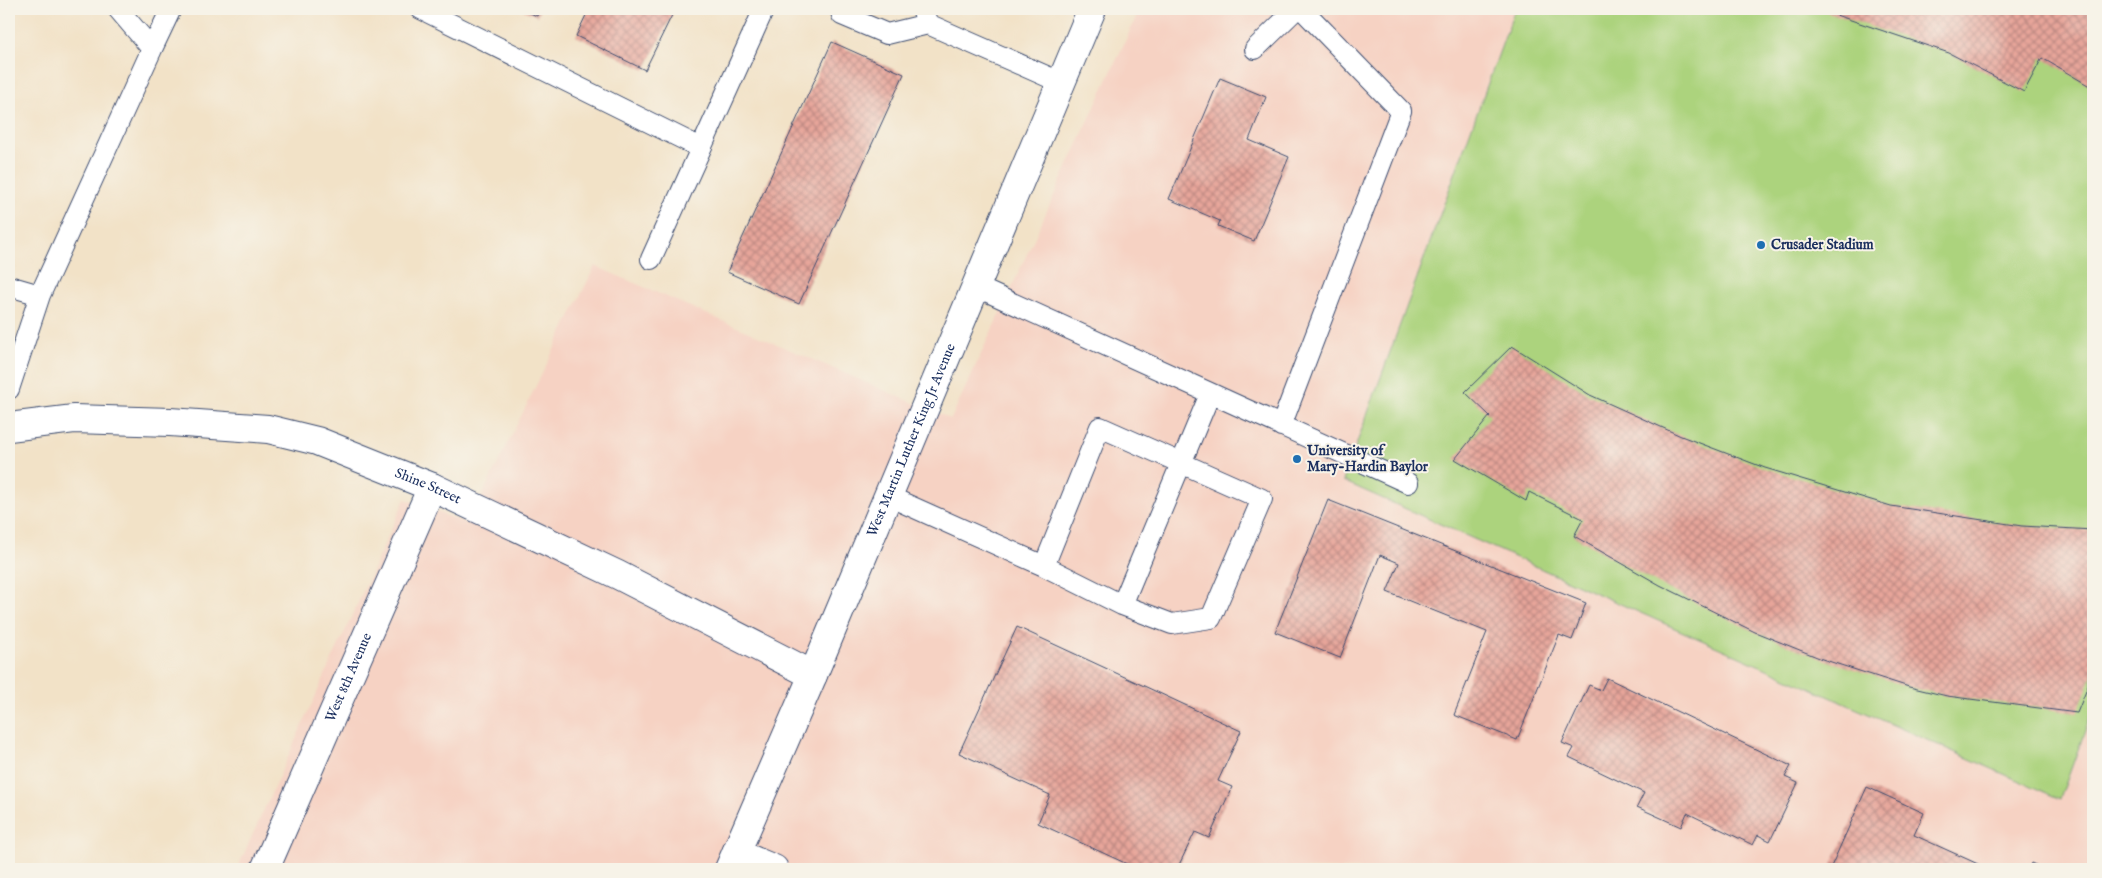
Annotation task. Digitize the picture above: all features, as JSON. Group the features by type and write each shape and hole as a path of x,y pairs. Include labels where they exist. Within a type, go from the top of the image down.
{"street":[{"name":"West Martin Luther King Jr Avenue","path":"732,861 977,287 1092,9"},
{"name":"Shine Street","path":"9,427 74,419 170,422 268,429 317,441 432,487 618,575 813,675"},
{"name":"West 8th Avenue","path":"265,869 432,487"},
{"path":"732,861 774,869"}],"lane":[{"path":"118,9 152,49"},
{"path":"9,389 40,295 171,9"},
{"path":"421,9 701,148"},
{"path":"651,259 764,9"},
{"path":"840,9 842,15 887,34 925,17 1062,83"},
{"path":"1254,49 1296,9"},
{"path":"1281,426 1401,111 1302,9"},
{"path":"9,286 40,295"},
{"path":"977,287 1408,484"},
{"path":"1122,605 1210,394"},
{"path":"888,496 1044,566 1122,605 1172,624 1211,618 1262,499 1100,427 1044,566"}],"shaded area":[{"name":"University of Mary-Hardin Baylor","path":"1140,9 2093,9 2093,869 237,869 405,499 468,524 595,266 951,419"}],"green space":[{"name":"Crusader Stadium","path":"1515,9 2093,9 2093,709 2060,799 1343,481"}],"building":[{"path":"521,9 540,9 537,16"},
{"path":"589,9 675,9 645,70 576,36"},
{"path":"1818,9 2093,9 2093,88 2042,58 2024,92 1949,53"},
{"path":"832,42 904,74 799,304 727,272"},
{"path":"1220,78 1266,97 1249,140 1289,157 1254,241 1218,226 1220,221 1169,199"},
{"path":"1512,346 1590,395 1681,436 1765,468 1891,506 2022,526 2093,530 2093,674 2077,713 1947,696 1909,687 1822,659 1755,632 1660,585 1574,536 1583,519 1529,492 1526,501 1455,459 1490,416 1465,392"},
{"path":"1328,500 1586,603 1572,640 1559,635 1517,740 1454,715 1487,632 1387,592 1399,563 1380,555 1340,658 1275,632"},
{"path":"1017,627 1241,731 1218,781 1232,787 1209,838 1195,832 1177,869 1138,869 1038,823 1050,795 959,753"},
{"path":"1607,678 1791,766 1785,777 1798,783 1770,841 1758,835 1753,845 1687,813 1681,827 1637,807 1644,793 1569,757 1574,748 1562,743 1589,685 1601,690"},
{"path":"1867,787 1924,813 1914,835 1989,869 1830,869"},
{"path":"2031,863 2045,869 2029,869"}],"place":[{"name":"Crusader Stadium","path":"1761,245"},
{"name":"University of Mary-Hardin Baylor","path":"1297,459"}]}
